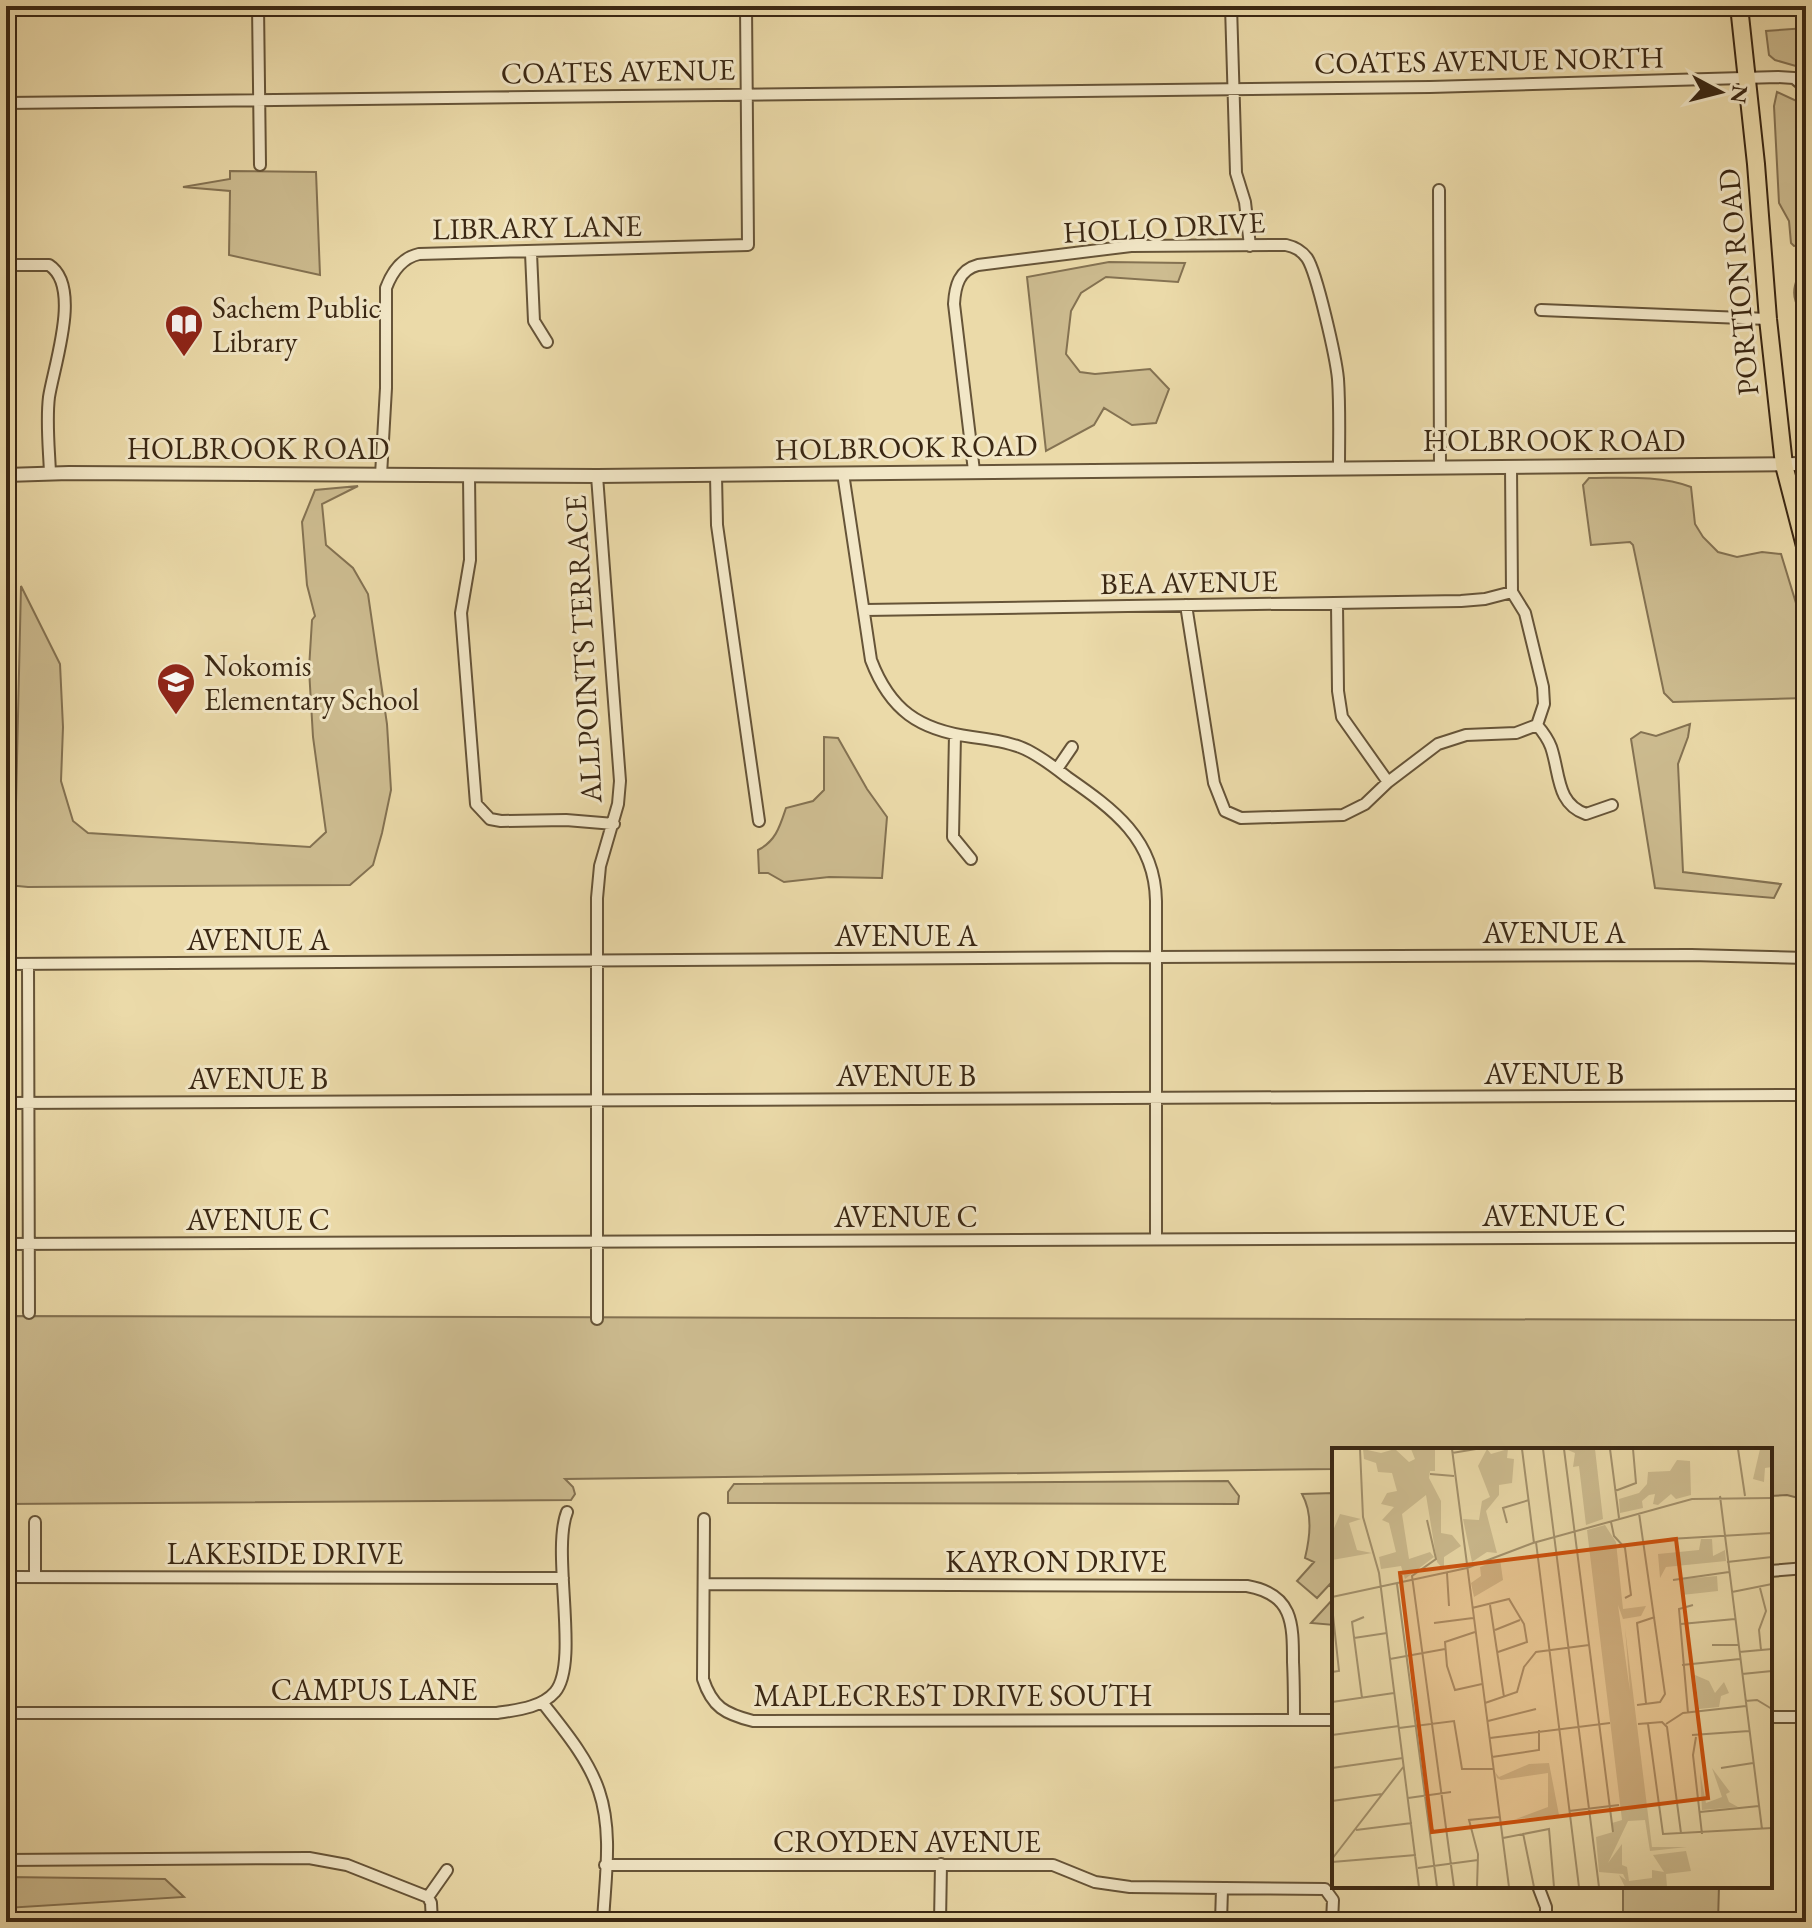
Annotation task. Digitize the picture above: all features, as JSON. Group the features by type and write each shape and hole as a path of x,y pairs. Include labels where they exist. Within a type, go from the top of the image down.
{"main road":[{"name":"PORTION ROAD","path":"1739,6 1784,465 1806,550"}],"street":[{"path":"258,6 260,165"},
{"path":"746,6 746,93"},
{"path":"1231,6 1236,173 1245,202 1250,246"},
{"name":"COATES AVENUE NORTH","path":"1232,88 1430,87 1747,77 1794,78 1806,88"},
{"name":"COATES AVENUE","path":"6,103 1232,88"},
{"name":"LIBRARY LANE","path":"381,475 386,388 385,299 390,277 408,257 419,254 748,245 746,93"},
{"path":"1439,190 1440,466"},
{"name":"HOLLO DRIVE","path":"974,471 954,304 957,283 967,270 978,265 1131,246 1286,245 1300,250 1308,259 1337,375 1339,467"},
{"path":"531,253 534,321 547,342"},
{"path":"6,265 53,266 63,283 64,313 49,397 50,473"},
{"path":"1541,310 1768,319"},
{"name":"HOLBROOK ROAD","path":"6,475 597,476 1806,464"},
{"path":"1511,467 1512,592 1525,613 1543,687 1544,704 1537,725 1551,748 1568,805 1586,814 1612,805"},
{"path":"843,473 871,660 885,692 900,709 917,720 955,734 1022,747 1112,809 1139,840 1156,887 1156,1239"},
{"path":"716,475 717,525 759,821"},
{"path":"469,476 470,560 461,613 476,804 490,819 501,821 566,820 614,824"},
{"name":"ALLPOINTS TERRACE","path":"597,476 619,760 619,792 614,824 600,866 597,1319"},
{"name":"BEA AVENUE","path":"865,610 1461,601 1512,592"},
{"path":"1337,604 1338,691 1342,717 1388,782"},
{"path":"1186,605 1214,783 1225,811 1241,818 1343,815 1365,804 1426,752 1450,739 1516,733 1537,725"},
{"path":"955,734 953,837 971,859"},
{"path":"1057,769 1072,747"},
{"name":"AVENUE A","path":"6,964 1691,955 1806,958"},
{"path":"28,964 29,1313"},
{"name":"AVENUE B","path":"6,1103 1806,1095"},
{"name":"AVENUE C","path":"6,1244 1806,1237"},
{"path":"567,1512 563,1535 565,1656 557,1690 542,1702 579,1752 599,1791 606,1827 603,1922"},
{"name":"MAPLECREST DRIVE SOUTH","path":"704,1519 703,1679 708,1693 718,1706 733,1716 753,1721 1332,1720"},
{"path":"35,1522 35,1577"},
{"path":"1772,1571 1806,1568"},
{"name":"LAKESIDE DRIVE","path":"6,1577 563,1578"},
{"name":"KAYRON DRIVE","path":"704,1584 1231,1585 1262,1588 1286,1608 1293,1625 1294,1720"},
{"name":"CAMPUS LANE","path":"6,1713 497,1713 542,1702"},
{"path":"1772,1717 1806,1717"},
{"path":"6,1860 309,1858 347,1865 428,1897 433,1911 432,1922"},
{"path":"940,1922 941,1864"},
{"name":"CROYDEN AVENUE","path":"605,1865 1053,1865 1095,1882 1130,1887 1328,1891 1333,1900 1332,1922"},
{"path":"428,1897 447,1870"},
{"path":"1539,1888 1546,1907 1546,1922"},
{"path":"1221,1922 1222,1889"},
{"path":"1803,1922 1806,1894"}],"shaded area":[{"path":"1806,28 1806,69 1775,60 1769,55 1766,31"},
{"path":"1777,92 1801,103 1806,115 1806,244 1794,246 1789,221 1779,203 1774,106"},
{"path":"230,171 316,172 320,275 229,255 230,191 183,187 230,179"},
{"path":"1109,262 1185,263 1178,282 1106,277 1081,293 1071,311 1066,354 1080,372 1095,374 1150,369 1169,389 1156,423 1132,425 1104,408 1094,425 1046,451 1027,277"},
{"path":"1806,273 1806,308 1800,309 1794,289 1798,277"},
{"path":"1589,478 1654,479 1691,487 1695,524 1718,552 1737,557 1762,552 1781,554 1806,636 1806,698 1673,702 1664,693 1633,545 1630,542 1591,545 1583,485"},
{"path":"358,486 322,504 326,545 353,568 368,594 387,724 391,790 373,865 350,885 7,885 6,830 16,803 21,586 60,664 63,727 61,781 73,821 88,833 310,847 326,832 313,737 309,669 312,620 315,616 307,585 302,522 315,490"},
{"path":"1690,724 1678,764 1683,872 1781,884 1774,898 1655,888 1631,739 1641,732 1656,736"},
{"path":"824,737 838,738 887,817 882,878 829,877 784,882 768,873 759,873 758,850 773,838 786,808 813,801 824,790"},
{"path":"6,1316 1806,1320 1806,1500 1787,1495 1772,1496 1772,1448 1332,1448 1332,1469 565,1479 575,1494 571,1500 6,1504"},
{"path":"1228,1481 1239,1496 1238,1504 728,1503 728,1492 734,1484"},
{"path":"1332,1493 1332,1591 1330,1584 1317,1598 1297,1581 1314,1562 1305,1558 1310,1526 1302,1494"},
{"path":"1332,1600 1332,1625 1311,1623"},
{"path":"6,1877 165,1879 184,1897 6,1908"},
{"path":"1623,1888 1719,1888 1718,1922 1623,1922"}],"place":[{"name":"Sachem Public Library","path":"184,358"},
{"name":"Nokomis Elementary School","path":"176,716"}]}
